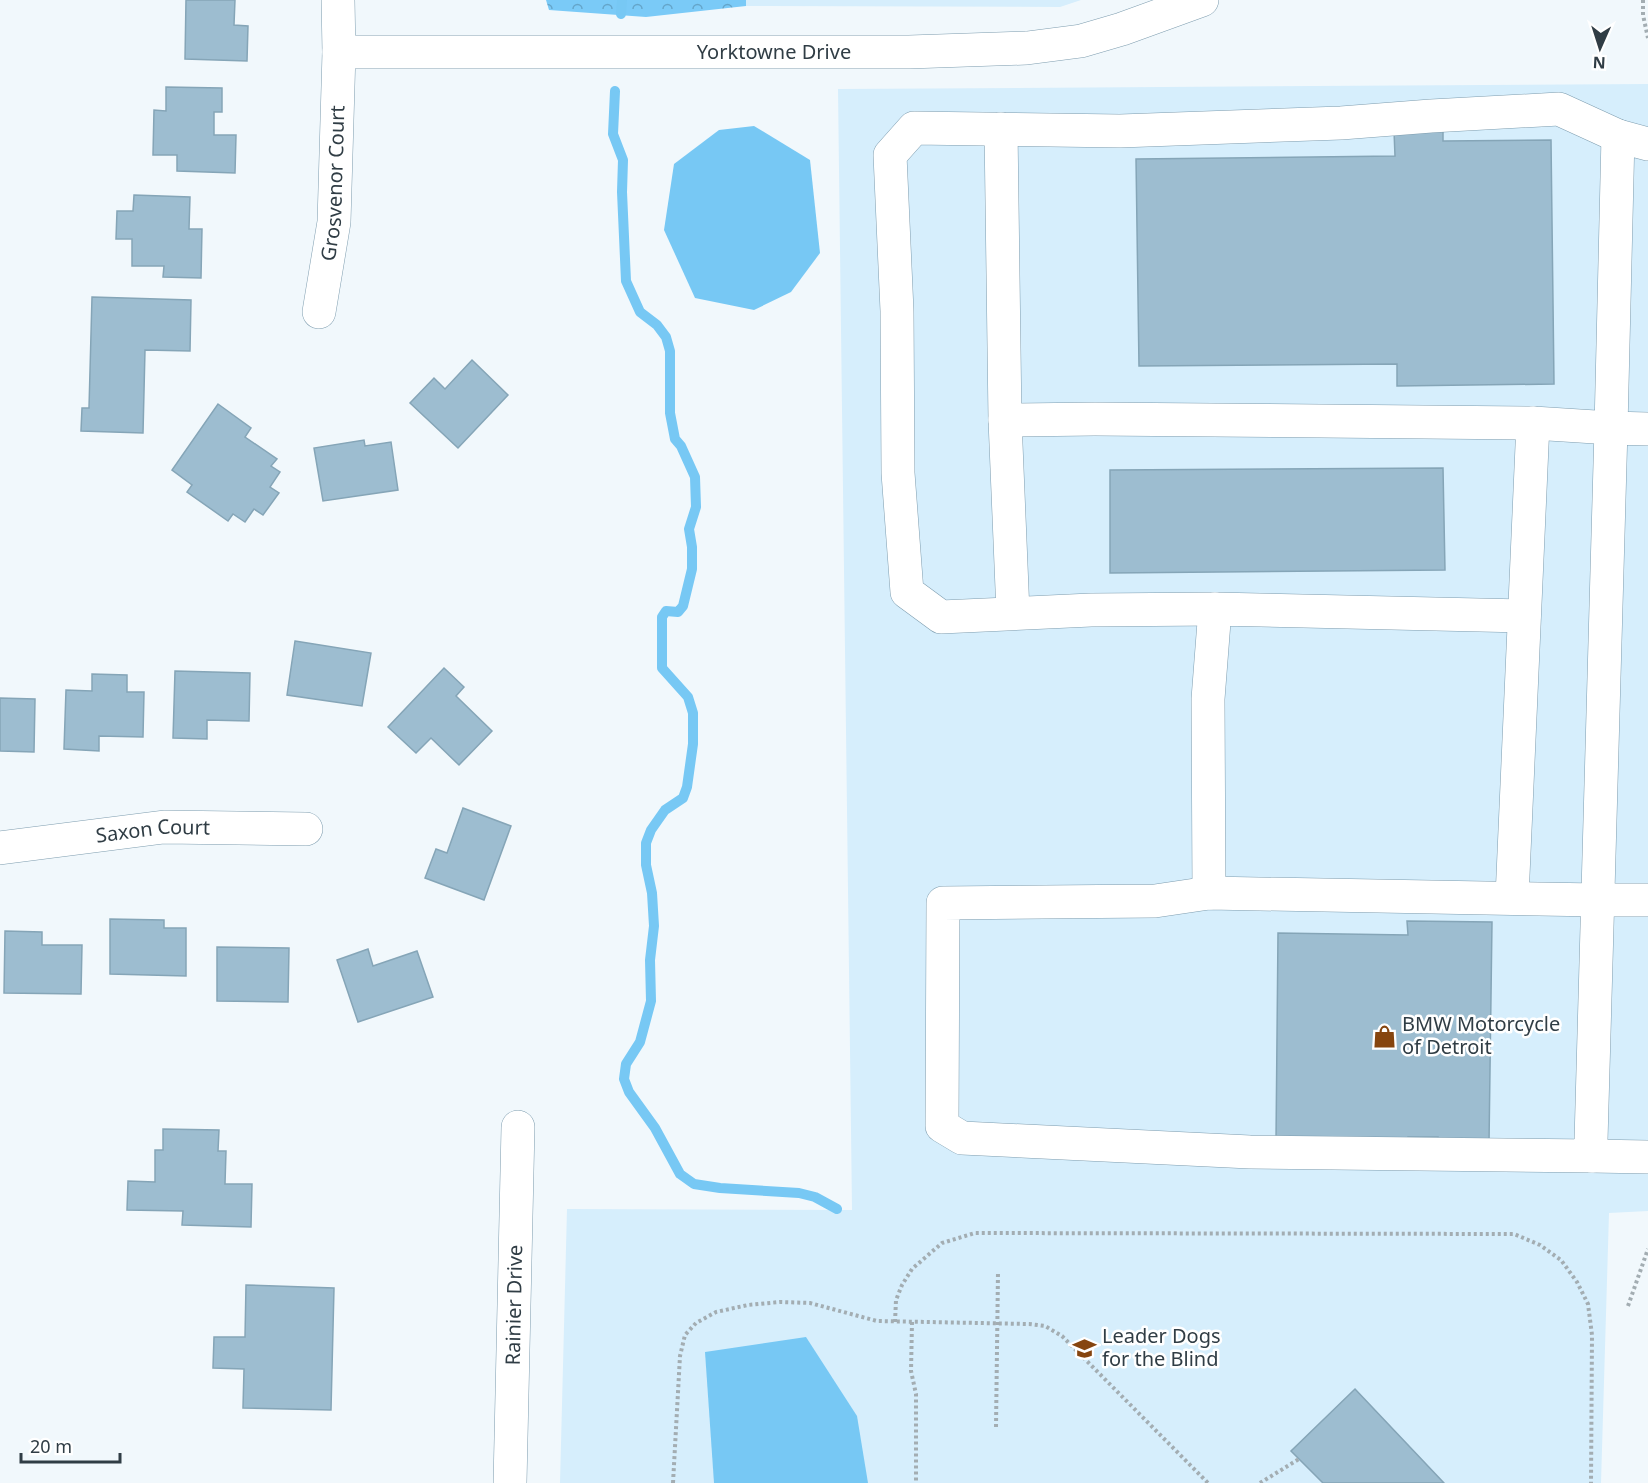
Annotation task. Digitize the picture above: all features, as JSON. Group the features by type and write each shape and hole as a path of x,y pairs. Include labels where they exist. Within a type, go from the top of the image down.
{"street":[{"name":"Grosvenor Court","path":"319,312 334,222 339,52 338,0"},
{"name":"Yorktowne Drive","path":"339,52 978,51 1027,48 1081,40 1122,29 1202,0"},
{"path":"1524,616 1215,609 1091,610 941,616 907,592 898,473 897,311 890,155 914,128 1120,131 1341,123 1559,109 1633,140 1611,428 1592,1156"},
{"path":"1001,129 1005,420 1012,613"},
{"path":"1005,420 1533,423 1648,429"},
{"path":"1512,898 1533,423"},
{"path":"1209,892 1208,699 1215,609"},
{"name":"Saxon Court","path":"0,848 164,827 306,829"},
{"path":"1648,900 1209,892 1155,901 943,903 942,1126 962,1138 1250,1152 1648,1157"},
{"name":"Rainier Drive","path":"510,1483 518,1126"}],"path":[{"path":"1643,0 1642,15 1648,38"},
{"path":"895,1322 896,1300 912,1269 942,1243 975,1233 1484,1232 1514,1234 1540,1245 1561,1260 1588,1304 1592,1335 1591,1483"},
{"path":"1628,1306 1648,1249"},
{"path":"996,1427 998,1272"},
{"path":"673,1483 680,1356 685,1335 696,1323 716,1312 748,1305 780,1302 810,1303 877,1321 1045,1326 1062,1336 1208,1483"},
{"path":"912,1323 911,1371 916,1394 916,1483"},
{"path":"1260,1483 1299,1459"}],"shaded area":[{"path":"746,0 1081,0 1060,7 746,6"},
{"path":"1648,84 1648,1211 1609,1213 1601,1483 560,1483 567,1209 852,1210 838,89"},
{"path":"754,126 810,160 820,253 791,292 754,310 695,298 664,230 674,164 719,130"},
{"path":"806,1337 857,1416 868,1483 714,1483 705,1352"}],"green space":[{"path":"546,0 746,0 746,6 646,17 549,10"}],"building":[{"path":"186,0 235,0 234,25 248,26 247,61 185,59"},
{"path":"166,87 222,88 222,112 214,112 214,135 236,135 235,173 177,171 177,155 153,155 154,110 166,111"},
{"path":"1394,131 1443,131 1443,141 1551,140 1554,384 1397,386 1397,364 1139,366 1136,159 1395,156"},
{"path":"134,195 190,197 189,229 202,229 201,278 163,277 164,266 132,266 132,239 116,239 117,211 133,211"},
{"path":"92,297 191,300 190,351 145,350 143,433 81,431 82,408 89,408"},
{"path":"472,360 508,395 458,448 410,403 434,378 445,389"},
{"path":"218,404 251,428 245,437 277,459 271,466 280,472 270,487 279,493 263,515 254,509 245,522 233,514 228,521 187,492 192,485 172,470"},
{"path":"364,440 365,446 391,442 398,490 323,501 314,448"},
{"path":"1443,468 1445,570 1110,573 1110,470"},
{"path":"295,641 371,653 362,706 287,695"},
{"path":"444,668 464,687 456,696 492,731 459,765 431,738 416,753 388,727"},
{"path":"175,671 250,673 249,721 207,720 207,739 173,738"},
{"path":"92,674 127,675 127,692 144,692 143,737 99,736 99,751 64,749 66,690 92,691"},
{"path":"0,698 35,699 34,752 0,751"},
{"path":"463,808 511,826 484,900 425,878 436,849 447,853"},
{"path":"110,919 164,920 164,928 186,928 186,976 110,974"},
{"name":"BMW Motorcycle of Detroit","path":"1407,921 1492,922 1489,1144 1438,1144 1438,1137 1408,1137 1408,1143 1276,1141 1278,933 1408,935"},
{"path":"5,931 42,932 42,945 82,945 81,994 4,993"},
{"path":"217,947 289,948 288,1002 217,1001"},
{"path":"368,949 373,966 417,951 433,997 358,1022 337,960"},
{"path":"163,1129 219,1130 218,1151 226,1151 225,1184 252,1184 251,1227 182,1225 183,1211 127,1210 128,1181 155,1182 155,1150 163,1150"},
{"path":"246,1285 334,1288 331,1410 243,1408 244,1369 213,1368 214,1337 245,1337"},
{"path":"1355,1389 1444,1483 1323,1483 1291,1451"}],"waterway":[{"path":"621,14 622,0"},
{"path":"615,91 613,134 623,160 626,281 640,312 657,325 666,337 670,351 670,413 675,439 681,446 695,477 696,507 689,529 692,569 683,606 678,612 666,611 662,617 662,668 688,697 693,713 693,744 687,787 683,798 665,810 651,830 646,843 646,865 652,893 654,926 650,960 651,1001 640,1042 626,1064 624,1079 629,1092 655,1128 680,1174 694,1184 799,1193 815,1197 837,1209"}],"place":[{"name":"BMW Motorcycle of Detroit","path":"1384,1036"},
{"name":"Leader Dogs for the Blind","path":"1084,1348"}]}
